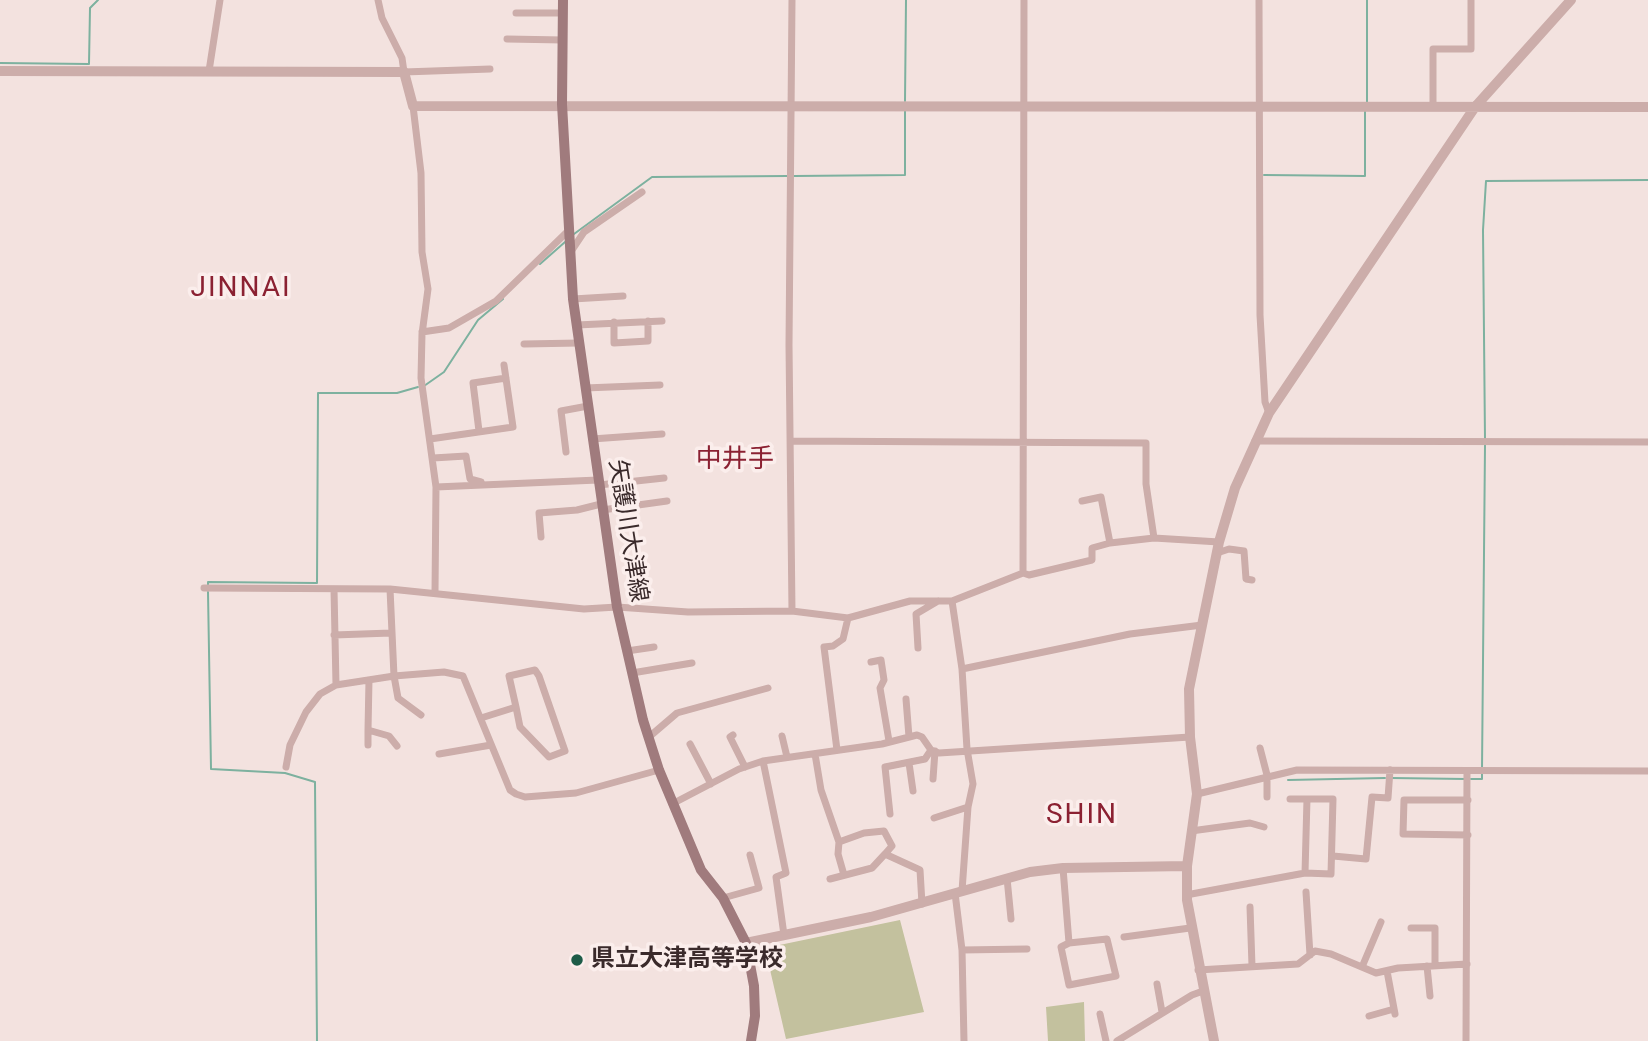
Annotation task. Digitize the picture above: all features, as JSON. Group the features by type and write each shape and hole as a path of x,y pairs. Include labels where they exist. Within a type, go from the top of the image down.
{"main road":[{"name":"矢護川大津線","path":"563,0 562,104 573,299 617,607 649,737 672,804 701,870 723,898 746,943 754,986 755,1016 751,1041"}],"street":[{"path":"209,71 220,0"},
{"path":"379,0 382,18 402,58 413,106 421,173 422,252 428,289 422,332 421,378 436,487 435,593"},
{"path":"792,0 789,345 792,611"},
{"path":"1023,573 1024,0"},
{"path":"1259,0 1260,315 1265,402 1269,413"},
{"path":"1433,107 1433,49 1471,49 1471,0"},
{"path":"1214,1041 1198,970 1186,895 1187,866 1197,794 1190,737 1189,689 1218,548 1235,488 1254,441 1269,413 1475,107 1571,0"},
{"path":"516,13 563,13"},
{"path":"507,40 563,40"},
{"path":"0,71 404,72 490,69"},
{"path":"413,106 792,105 1025,109 1648,107"},
{"path":"570,253 584,232 642,192"},
{"path":"422,332 449,328 496,301 568,231"},
{"path":"573,299 622,296"},
{"path":"614,323 614,343 648,341 648,321"},
{"path":"577,325 662,321"},
{"path":"524,344 579,343"},
{"path":"430,439 513,427 504,365"},
{"path":"479,431 473,383 506,378"},
{"path":"585,388 660,385"},
{"path":"566,452 561,411 588,406"},
{"path":"592,439 662,434"},
{"path":"1254,441 1648,442"},
{"path":"792,442 1146,443 1146,484 1154,538"},
{"path":"433,458 466,456 470,479 475,482 507,482"},
{"path":"436,487 664,478"},
{"path":"1082,502 1101,497 1110,543"},
{"path":"541,537 539,513 667,501"},
{"path":"204,588 390,589 584,609 617,607 688,612 792,611 848,618 910,601 953,601 1023,573 1029,575 1092,560 1092,548 1154,538 1244,551 1246,579 1252,580"},
{"path":"334,589 336,685"},
{"path":"390,589 394,677 398,698 421,715"},
{"path":"918,649 916,614 938,601"},
{"path":"953,601 962,669 967,749 973,784 959,892 964,1041"},
{"path":"837,750 824,647 833,646 843,639 848,618"},
{"path":"962,669 1130,634 1202,625"},
{"path":"334,635 391,633"},
{"path":"627,651 654,647"},
{"path":"871,662 881,660 884,680 880,688 889,741"},
{"path":"632,673 692,663"},
{"path":"534,670 540,676 565,751 549,757 520,727 516,707 509,676 534,670"},
{"path":"286,767 290,745 306,712 320,694 336,685 444,673 463,676 510,790 525,797 576,793 659,770"},
{"path":"368,745 369,680"},
{"path":"649,737 677,713 768,688"},
{"path":"906,699 909,737"},
{"path":"481,718 516,707"},
{"path":"368,730 389,736 397,746"},
{"path":"733,735 730,737 745,767"},
{"path":"782,736 787,757"},
{"path":"672,804 745,767 764,761 909,737 922,737 933,751 933,779"},
{"path":"890,814 885,767 925,759 933,751 1190,737"},
{"path":"439,754 491,744"},
{"path":"690,744 711,784"},
{"path":"1260,748 1267,775 1267,797"},
{"path":"815,754 821,790 839,842 838,854 844,875"},
{"path":"764,761 786,873 776,877 784,935"},
{"path":"909,763 913,792"},
{"path":"1197,794 1267,775 1297,770 1648,771"},
{"path":"1388,798 1390,770"},
{"path":"1466,1041 1467,771"},
{"path":"1333,856 1366,859 1372,797 1468,800"},
{"path":"1186,895 1305,873 1331,874 1334,799 1290,799"},
{"path":"1305,873 1307,799"},
{"path":"1404,800 1403,834 1468,835"},
{"path":"934,818 968,807"},
{"path":"1191,831 1250,823 1264,827"},
{"path":"830,878 872,868 892,846 884,831 864,832 839,842"},
{"path":"885,854 920,870 922,904"},
{"path":"723,898 759,888 750,855"},
{"path":"746,943 922,904 1007,878 1063,868 1187,866"},
{"path":"1063,868 1069,943"},
{"path":"1007,878 1011,919"},
{"path":"1306,891 1310,955"},
{"path":"1250,907 1252,966"},
{"path":"1362,968 1381,922"},
{"path":"1125,937 1190,928"},
{"path":"1411,928 1435,928 1430,996"},
{"path":"1107,939 1116,976 1069,985 1061,947 1069,943 1107,939"},
{"path":"962,950 1027,949"},
{"path":"1198,970 1298,964 1315,951 1331,954 1376,973 1467,964"},
{"path":"1369,1016 1394,1011 1387,971"},
{"path":"1157,984 1163,1012"},
{"path":"1117,1041 1203,991"},
{"path":"1100,1014 1106,1041"}],"shaded area":[{"path":"900,920 924,1012 786,1039 765,948"},
{"path":"1084,1002 1085,1041 1048,1041 1046,1007"}],"waterway":[{"path":"0,63 89,64 90,8 98,0"},
{"path":"905,101 906,0"},
{"path":"1367,0 1367,102"},
{"path":"794,176 905,175 905,110"},
{"path":"1264,175 1365,176 1365,111"},
{"path":"574,234 652,177 788,176"},
{"path":"1485,440 1483,230 1486,181 1648,180"},
{"path":"540,264 565,242"},
{"path":"424,386 444,372 478,320 503,299"},
{"path":"208,586 208,582 317,583 318,393 397,393 418,387"},
{"path":"1482,769 1485,445"},
{"path":"208,592 211,769 285,773 315,782 317,1041"},
{"path":"1471,779 1482,779 1482,774"},
{"path":"1288,780 1385,778"},
{"path":"1391,778 1466,779"}],"place":[{"name":"県立大津高等学校","path":"577,960"}],"district":[{"name":"JINNAI","path":"241,289"},
{"name":"中井手","path":"735,460"},
{"name":"SHIN","path":"1082,816"}]}
